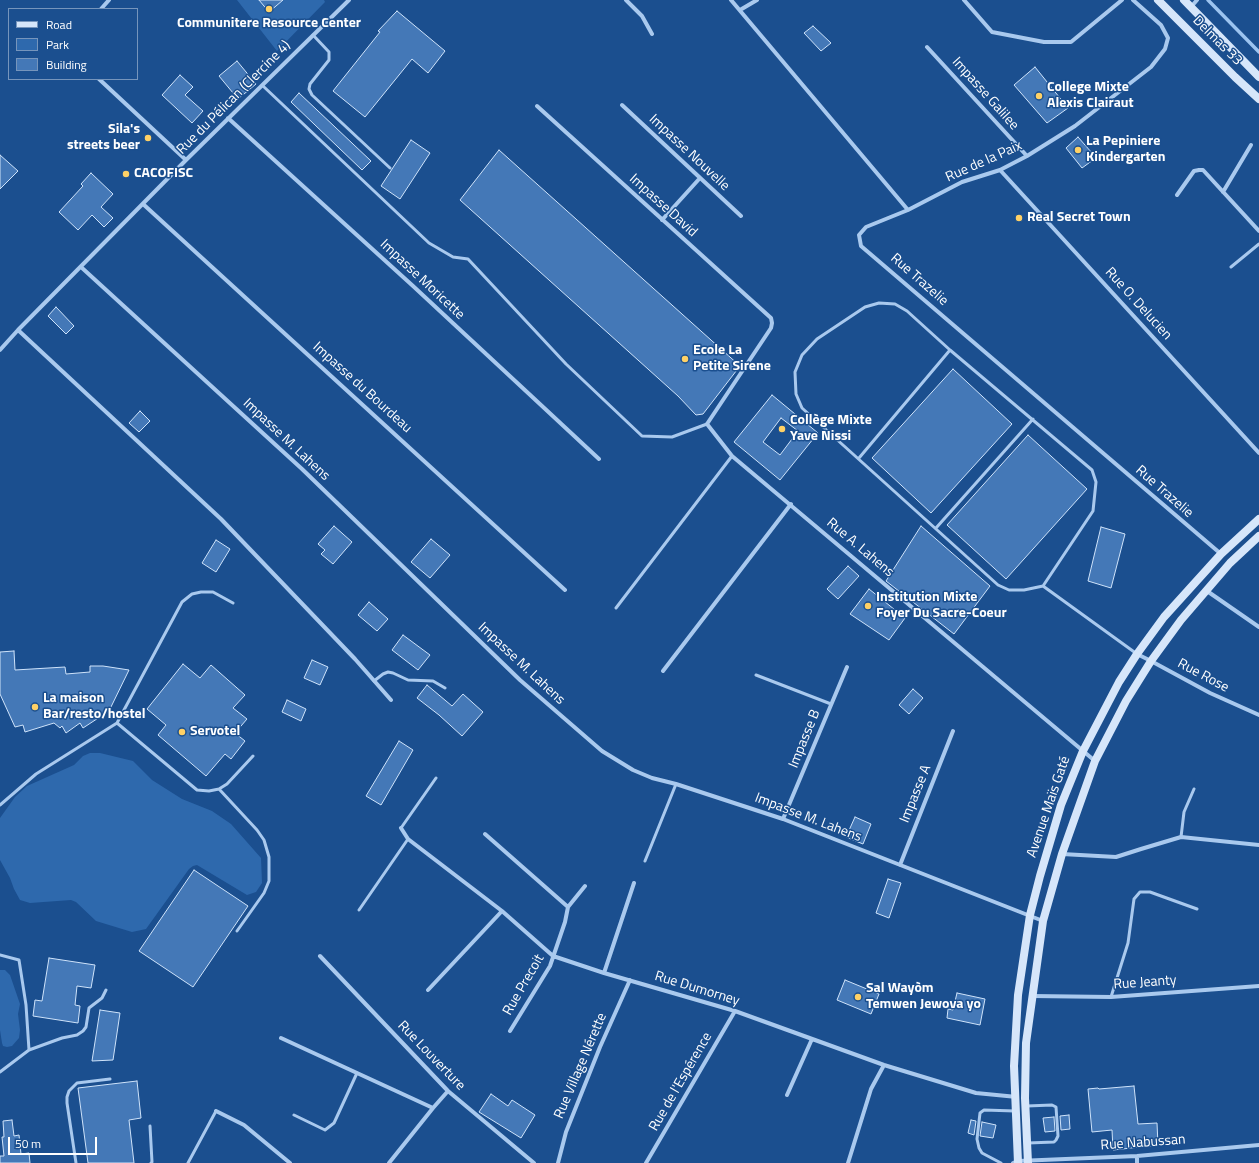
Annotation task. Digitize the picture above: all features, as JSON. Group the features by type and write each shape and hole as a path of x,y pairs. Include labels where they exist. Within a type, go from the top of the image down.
{"main road":[{"name":"Delmas 33","path":"1158,0 1259,99"},
{"name":"Delmas 33","path":"1184,0 1259,76"},
{"name":"Avenue Maïs Gaté","path":"1016,1162 1014,1066 1018,995 1030,915 1040,876 1062,805 1083,751 1119,682 1137,654 1164,617 1220,554 1259,519"},
{"name":"Avenue Maïs Gaté","path":"1028,1162 1025,1106 1026,1043 1043,921 1062,854 1095,761 1126,701 1151,661 1181,620 1230,563 1259,536"}],"street":[{"path":"102,8 109,0"},
{"name":"Rue du Pélican (Clercine 4)","path":"0,350 186,160 349,0"},
{"path":"626,0 642,16 652,34"},
{"path":"731,0 908,210"},
{"path":"740,10 757,0"},
{"path":"964,0 992,32 1044,42 1072,42 1122,0"},
{"name":"Rue de la Paix","path":"908,210 962,182 1000,170 1027,156 1081,121 1151,67 1165,49 1168,38 1161,25 1133,0"},
{"path":"1191,7 1197,0"},
{"name":"Impasse Galilee","path":"927,47 1027,156"},
{"path":"100,80 186,160"},
{"name":"Impasse Nouvelle","path":"622,105 742,216"},
{"name":"Impasse David","path":"537,106 771,318 771,328 707,424"},
{"name":"Impasse Moricette","path":"228,118 413,286 599,459"},
{"path":"1223,192 1251,145"},
{"name":"Rue O. Delucien","path":"1000,170 1259,453"},
{"path":"1177,195 1194,171 1203,170 1259,231"},
{"path":"662,220 700,178"},
{"name":"Impasse du Bourdeau","path":"143,204 565,590"},
{"name":"Rue Trazelie","path":"908,210 866,227 859,235 861,246 1220,554"},
{"name":"Impasse M. Lahens","path":"81,267 302,469 520,680 602,751 633,770 652,778 676,784 783,819 1043,921"},
{"path":"18,330 221,519 350,653 391,700"},
{"name":"Rue A. Lahens","path":"707,424 732,456 791,504 1095,761"},
{"path":"663,671 791,504"},
{"path":"1207,591 1259,627"},
{"name":"Rue Rose","path":"1137,654 1210,693 1259,715"},
{"name":"Impasse B","path":"783,819 847,667"},
{"name":"Impasse A","path":"900,865 953,731"},
{"name":"Rue Dumorney","path":"402,828 408,839 502,911 553,956 604,973 735,1011 884,1065 976,1093 1025,1098"},
{"path":"485,834 568,907"},
{"path":"1062,854 1116,857 1181,837 1259,845"},
{"path":"604,973 634,883"},
{"name":"Rue Precoit","path":"510,1030 550,966 565,922 568,907 585,886"},
{"path":"428,990 502,911"},
{"name":"Rue Louverture","path":"320,956 448,1091 534,1163"},
{"name":"Rue Village Nérette","path":"558,1163 566,1132 600,1047 630,980"},
{"name":"Rue Jeanty","path":"1032,996 1110,997 1259,986"},
{"name":"Rue de l'Espérence","path":"646,1163 735,1011"},
{"path":"281,1038 433,1108"},
{"path":"787,1095 812,1039"},
{"path":"848,1163 871,1089 884,1065"},
{"path":"389,1163 448,1091"},
{"path":"216,1112 244,1125 290,1163"},
{"name":"Rue Nabussan","path":"1016,1162 1137,1156 1259,1145"},
{"path":"1137,1156 1137,1163"}],"lane":[{"path":"313,35 329,52 328,60 310,84 309,89 312,95 390,168"},
{"path":"263,86 429,243 453,257 468,259 566,364 642,436 672,437 707,424"},
{"path":"1231,267 1259,244"},
{"path":"879,303 895,304 907,311 950,350 1032,419 1092,470 1096,482 1093,511 1043,586 1024,590 1009,590 998,585 802,408 796,394 795,372 802,355 817,339 865,307 879,303"},
{"path":"859,458 950,350"},
{"path":"936,528 1032,419"},
{"path":"616,608 732,456"},
{"path":"1043,586 1137,654"},
{"path":"0,805 36,774 117,723 182,602 192,594 213,592 232,603"},
{"path":"374,681 388,672 408,680 433,681 445,688"},
{"path":"756,675 831,704"},
{"path":"117,723 197,790 210,791 219,789 227,784 253,756"},
{"path":"402,828 436,778"},
{"path":"645,861 676,784"},
{"path":"219,789 257,830 264,840 269,857 269,880 264,893 237,931"},
{"path":"1181,837 1184,812 1194,789"},
{"path":"359,910 408,839"},
{"path":"1110,997 1128,943 1134,898 1140,892 1150,892 1197,909"},
{"path":"0,955 19,960 26,1005 29,1050"},
{"path":"0,1072 29,1050 62,1038 77,1035 83,1031 86,1027 89,1008 102,998 106,990"},
{"path":"294,1115 325,1130 334,1123 358,1074"},
{"path":"76,1163 67,1103 69,1091 77,1083 110,1079"},
{"path":"1025,1106 1052,1105 1056,1107 1058,1136 1054,1142 1027,1144"},
{"path":"1001,1163 982,1153 979,1148 977,1139 980,1113 984,1110 1016,1111"},
{"path":"188,1163 216,1112"},
{"path":"150,1126 151,1163"}],"green space":[{"path":"237,0 324,0 325,2 277,51"},
{"path":"90,753 100,753 133,761 152,780 182,799 212,811 231,824 261,858 262,883 256,892 247,895 197,865 193,866 189,869 146,929 132,932 96,921 76,902 71,900 30,903 20,900 0,860 0,818 15,797 27,786 74,765 83,756"},
{"path":"0,970 5,970 10,975 20,1004 18,1014 20,1030 19,1038 12,1046 7,1047 3,1046 0,1030"}],"building":[{"name":"Communitere Resource Center","path":"259,0 283,0 269,12"},
{"path":"397,11 445,51 428,73 412,59 365,117 333,91 380,32 378,31"},
{"path":"813,26 831,43 821,51 804,33"},
{"path":"237,61 256,84 238,99 219,76"},
{"path":"1035,67 1068,108 1047,123 1014,85"},
{"path":"180,75 193,87 185,95 203,111 192,123 162,95"},
{"path":"299,93 371,161 362,170 291,102"},
{"path":"1078,137 1092,153 1093,160 1082,168 1066,148"},
{"path":"411,140 430,153 400,199 381,186"},
{"path":"499,150 740,366 703,414 696,415 678,396 460,200"},
{"path":"0,155 18,171 0,189"},
{"path":"91,173 113,194 101,207 113,218 104,227 92,215 78,230 59,212 83,186 81,184"},
{"path":"56,307 74,326 66,334 48,316"},
{"path":"953,369 1012,424 931,513 872,458"},
{"path":"772,395 818,433 780,480 734,442","holes":["781,418 798,431 780,455 763,442"]},
{"path":"140,411 150,421 139,432 129,423"},
{"path":"1028,435 1087,489 1006,579 947,525"},
{"path":"334,526 352,542 333,564 321,554 325,550 318,544"},
{"path":"921,526 990,586 954,634 886,581"},
{"path":"1101,527 1125,534 1111,588 1088,581"},
{"path":"431,539 450,555 430,578 411,562"},
{"path":"216,540 230,549 216,572 202,563"},
{"path":"848,566 859,576 838,599 827,589"},
{"path":"869,589 905,618 889,640 850,614"},
{"path":"369,602 388,619 377,631 358,615"},
{"path":"403,635 430,655 418,670 392,650"},
{"path":"14,651 15,670 65,667 66,674 90,672 90,666 103,666 129,670 109,711 83,728 80,723 66,733 62,726 60,728 54,723 25,732 23,725 15,727 0,694 0,652"},
{"path":"312,660 328,667 320,685 304,678"},
{"path":"183,664 200,678 211,665 245,695 233,708 247,719 235,733 245,741 231,759 225,754 206,776 158,735 166,725 147,709"},
{"path":"427,685 452,706 463,694 483,712 462,736 439,715 417,698"},
{"path":"913,689 923,698 909,714 899,705"},
{"path":"287,700 306,709 301,721 282,712"},
{"path":"399,741 413,750 381,805 366,796"},
{"path":"855,817 871,824 863,844 846,837"},
{"path":"194,870 248,906 193,987 139,951"},
{"path":"888,879 901,883 889,918 876,913"},
{"path":"49,958 95,965 91,988 77,986 75,1005 80,1006 78,1023 33,1016 35,1000 42,1001"},
{"name":"Sal Wayòm Temwen Jewova yo","path":"845,980 879,994 871,1014 837,1000"},
{"path":"957,993 985,999 980,1025 947,1018 948,1009 953,1010"},
{"path":"100,1010 120,1013 113,1060 92,1061"},
{"path":"137,1081 141,1118 129,1120 134,1163 88,1163 78,1088"},
{"path":"1134,1086 1138,1124 1157,1123 1158,1145 1113,1150 1112,1130 1092,1132 1088,1089"},
{"path":"491,1094 508,1106 512,1100 535,1115 521,1138 479,1112"},
{"path":"1069,1115 1070,1129 1061,1130 1060,1116"},
{"path":"1054,1117 1055,1131 1045,1132 1043,1118"},
{"path":"12,1120 14,1136 19,1135 21,1154 29,1153 30,1163 0,1163 0,1156 4,1156 2,1137 4,1137 3,1121"},
{"path":"971,1120 976,1121 974,1135 968,1133"},
{"path":"982,1122 996,1125 993,1138 980,1136"}],"waterway":[{"path":"1208,0 1259,52"}],"place":[{"name":"Communitere Resource Center","path":"269,9"},
{"name":"College Mixte Alexis Clairaut","path":"1039,96"},
{"name":"Sila's streets beer","path":"148,138"},
{"name":"La Pepiniere Kindergarten","path":"1078,150"},
{"name":"CACOFISC","path":"126,174"},
{"name":"Real Secret Town","path":"1019,218"},
{"name":"Ecole La Petite Sirene","path":"685,359"},
{"name":"Collège Mixte Yave Nissi","path":"782,429"},
{"name":"Institution Mixte Foyer Du Sacre-Coeur","path":"868,606"},
{"name":"La maison Bar/resto/hostel","path":"35,707"},
{"name":"Servotel","path":"182,732"},
{"name":"Sal Wayòm Temwen Jewova yo","path":"858,997"}]}
